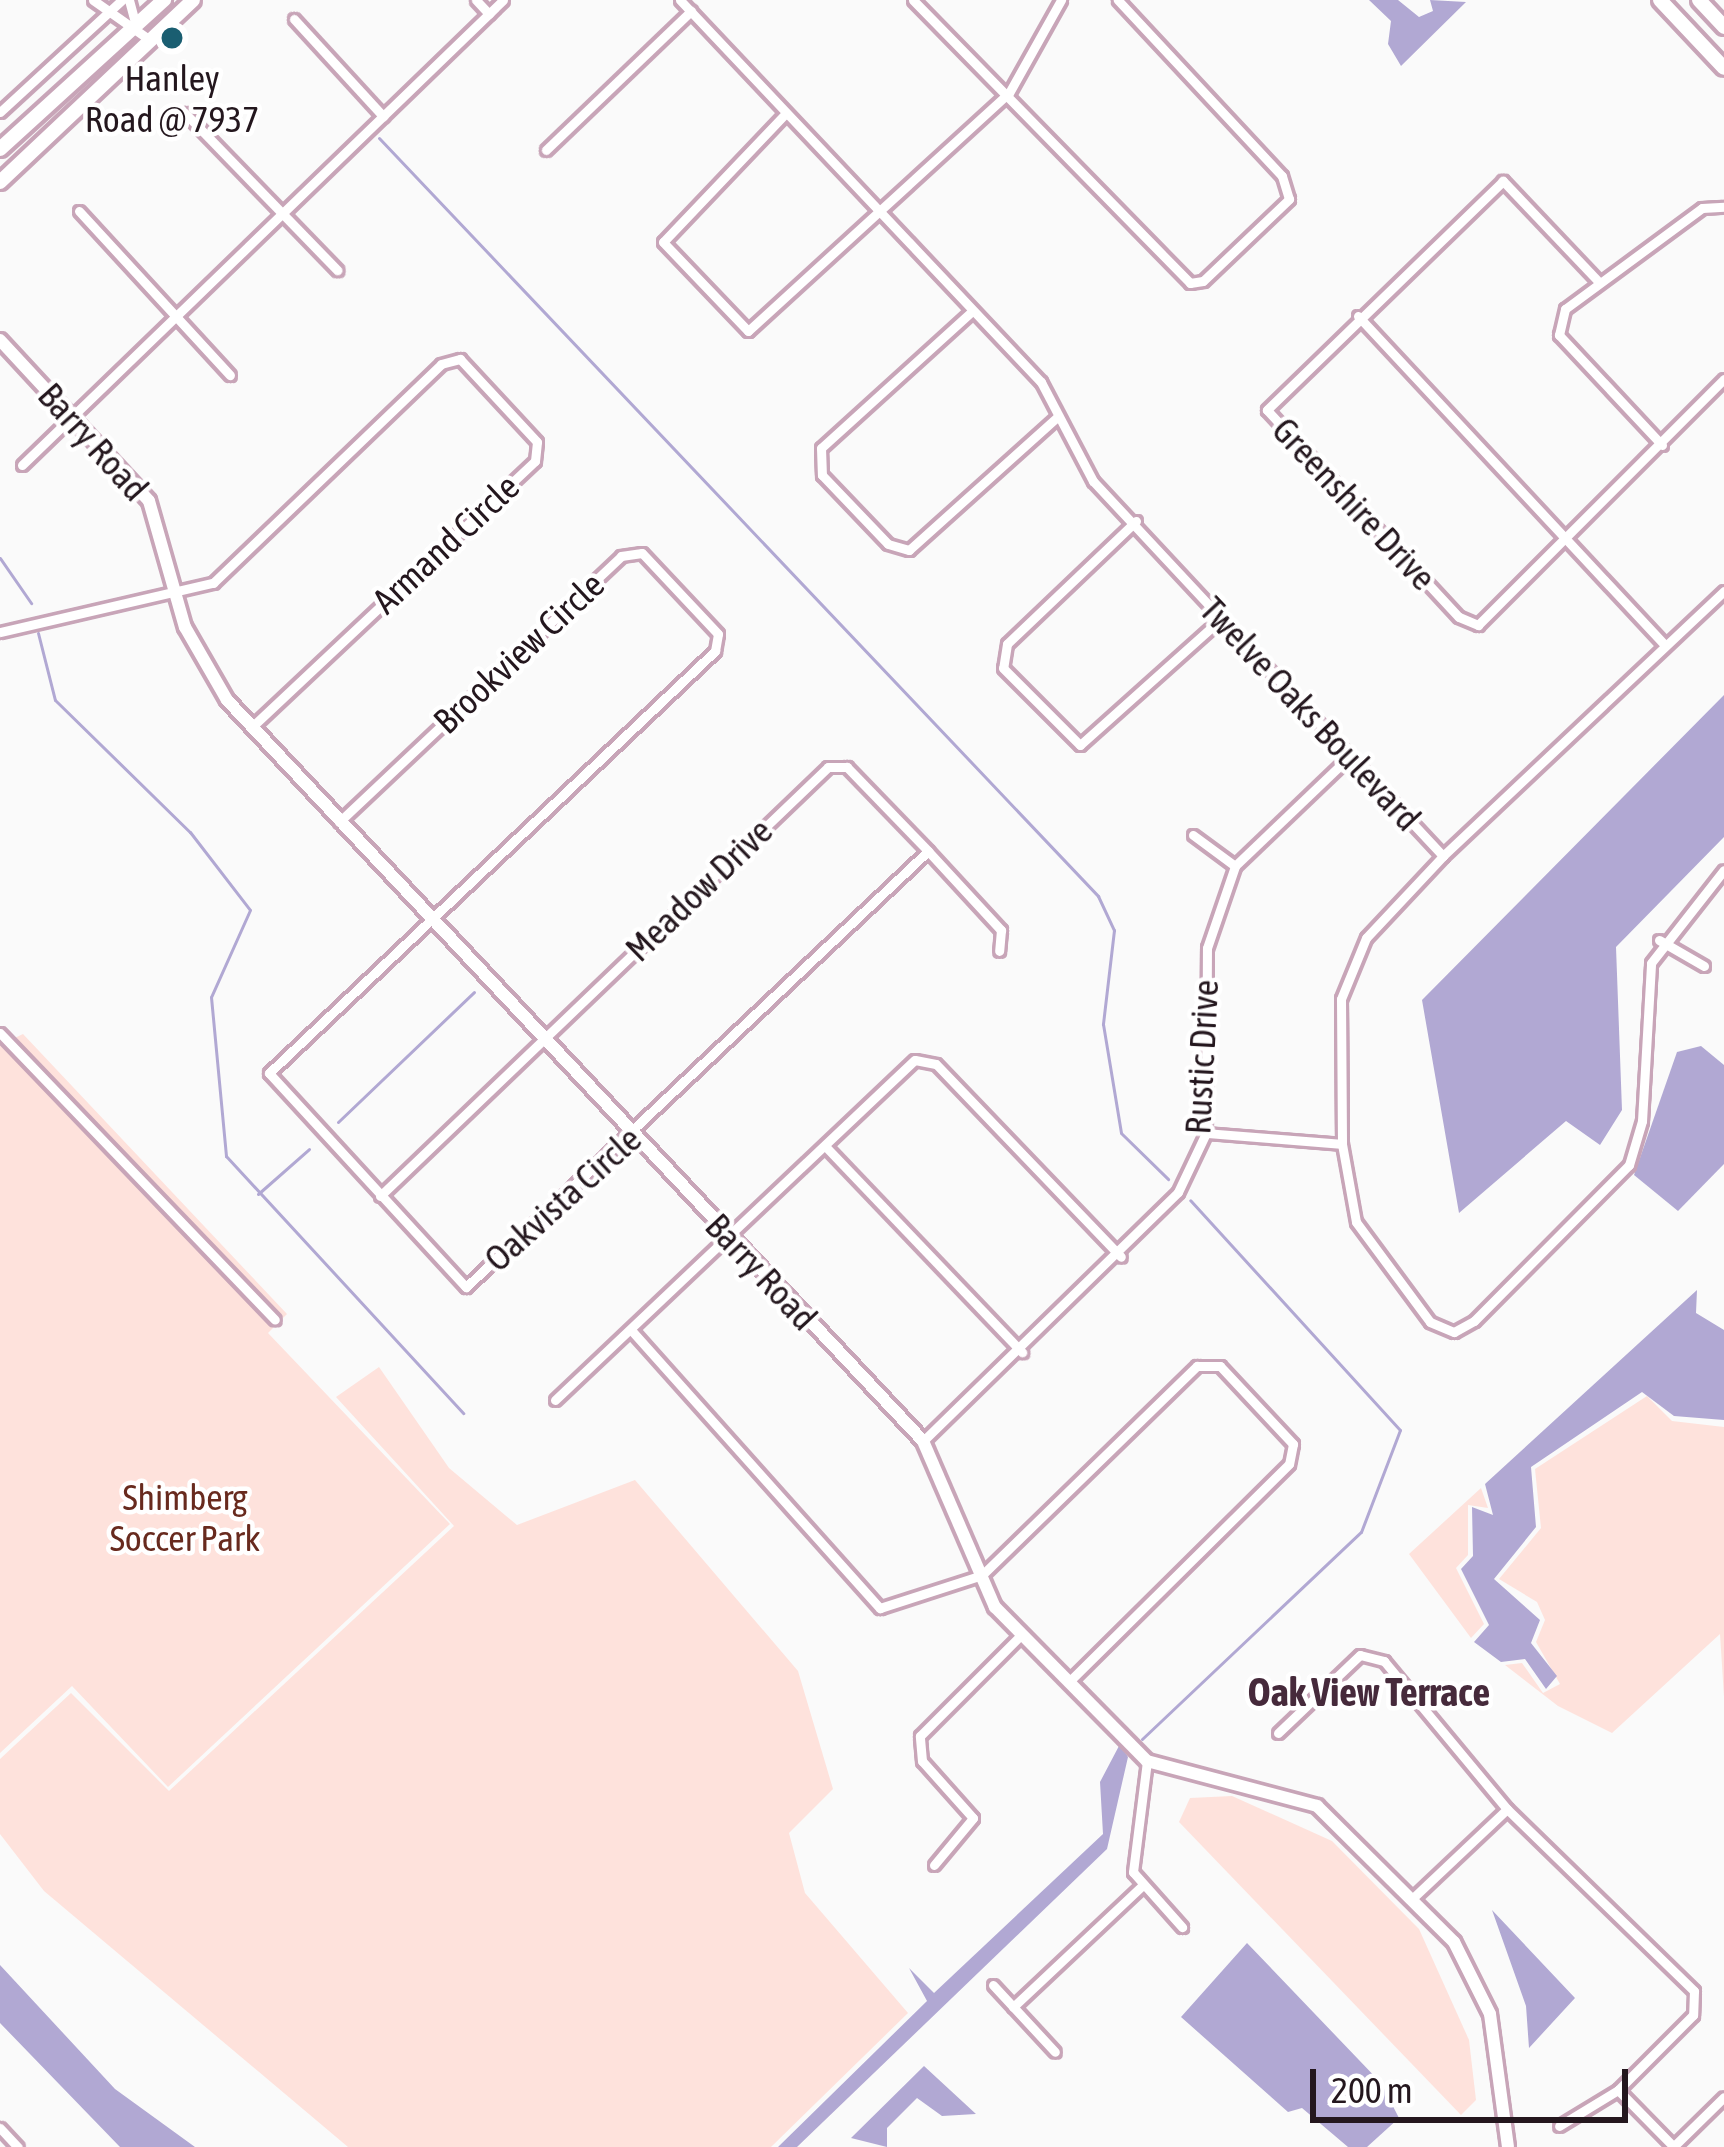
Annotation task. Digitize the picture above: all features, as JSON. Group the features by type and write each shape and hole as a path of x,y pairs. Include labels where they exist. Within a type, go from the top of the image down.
{"main road":[{"path":"0,149 164,0"},
{"path":"0,182 193,0"},
{"path":"1660,0 1724,68"},
{"path":"1699,0 1724,27"}],"street":[{"path":"93,0 150,40"},
{"path":"0,112 125,0 136,26"},
{"path":"476,0 489,14"},
{"path":"22,465 67,412 503,0"},
{"name":"Twelve Oaks Boulevard","path":"680,0 970,313 1041,382 1080,464 1443,856 1366,938 1340,999 1342,1144 1357,1222 1379,1266 1430,1322 1454,1333 1474,1322 1629,1165 1659,940"},
{"path":"913,0 1190,283 1203,281 1289,200 1282,176 1118,0"},
{"path":"786,112 665,234 666,255 748,331 1009,93 1061,0"},
{"path":"546,150 691,11"},
{"path":"294,19 383,116"},
{"path":"184,112 337,270"},
{"name":"Greenshire Drive","path":"1597,280 1503,181 1275,392 1267,410 1275,426 1478,625 1572,540 1724,379"},
{"path":"1662,445 1559,334 1565,309 1597,280 1702,208 1724,207"},
{"path":"80,211 230,375"},
{"path":"970,313 821,448 822,475 888,544 910,550 1056,418"},
{"path":"1358,316 1572,540 1663,643"},
{"name":"Barry Road","path":"0,340 149,501 202,668 339,822 923,1441 982,1575 1022,1634 1147,1761"},
{"name":"Armand Circle","path":"177,587 213,583 441,364 460,359 537,442 535,461 252,727"},
{"path":"1136,521 1007,644 1003,668 1080,745 1220,620"},
{"name":"Brookview Circle","path":"339,822 621,556 642,553 718,634 715,651 434,919"},
{"path":"0,632 177,587"},
{"path":"1443,856 1663,643 1724,591"},
{"name":"Rustic Drive","path":"923,1441 1121,1257 1178,1192 1206,1133 1207,948 1235,866 1348,758"},
{"name":"Meadow Drive","path":"380,1196 828,767 847,766 928,851 1001,930 1000,951"},
{"path":"1193,835 1235,866"},
{"name":"Oakvista Circle","path":"434,919 268,1073 466,1287 636,1135 928,851"},
{"path":"1704,966 1659,940 1724,870"},
{"path":"0,1033 275,1320"},
{"path":"554,1400 915,1060 936,1064 1121,1257"},
{"path":"1206,1133 1342,1144"},
{"path":"826,1147 1022,1352"},
{"path":"632,1331 880,1608 982,1575 1197,1366 1220,1366 1293,1444 1288,1464 1069,1682"},
{"path":"934,1865 973,1818 922,1761 920,1736 1022,1634"},
{"path":"1278,1733 1360,1655 1384,1661 1507,1809 1694,1991 1693,2015 1618,2090 1558,2126"},
{"path":"1182,1927 1133,1872 1147,1761 1317,1806 1414,1897 1479,1984 1508,2147"},
{"path":"1414,1897 1507,1809"},
{"path":"1013,2007 1142,1886"},
{"path":"993,1985 1055,2053"},
{"path":"1618,2090 1673,2147 1724,2097"},
{"path":"0,2128 18,2147"}],"green space":[{"name":"Shimberg Soccer Park","path":"23,1034 287,1314 268,1333 450,1524 168,1787 72,1686 0,1753 0,1045"},
{"path":"379,1367 449,1468 517,1525 635,1480 798,1671 833,1789 789,1833 805,1893 908,2013 771,2147 348,2147 44,1891 0,1834 0,1759 71,1693 169,1791 454,1526 336,1397"},
{"path":"1647,1396 1672,1421 1724,1427 1724,1697 1720,1634 1612,1733 1558,1706 1505,1665 1522,1663 1543,1693 1560,1684 1536,1642 1545,1620 1537,1602 1499,1579 1541,1528 1535,1469"},
{"path":"1481,1488 1488,1508 1468,1505 1468,1555 1456,1568 1484,1624 1471,1638 1409,1554"},
{"path":"1232,1796 1332,1841 1419,1929 1469,2040 1476,2100 1461,2115 1179,1822 1190,1798"}],"shaded area":[{"path":"1369,0 1398,0 1419,17 1433,11 1430,0 1466,2 1401,66 1388,44 1391,21"},
{"path":"1724,695 1724,837 1616,947 1622,1110 1600,1145 1566,1121 1459,1213 1422,1000"},
{"path":"1701,1046 1724,1065 1724,1164 1678,1211 1634,1175 1677,1052"},
{"path":"1697,1290 1696,1313 1724,1330 1724,1420 1674,1416 1642,1392 1531,1467 1536,1527 1494,1579 1540,1620 1531,1643 1557,1676 1546,1689 1525,1659 1501,1662 1474,1642 1489,1625 1461,1569 1473,1556 1472,1507 1493,1515 1485,1484"},
{"path":"1120,1744 1128,1757 1107,1849 797,2147 778,2147 927,2001 909,1968 934,1993 1103,1834 1100,1782"},
{"path":"1492,1910 1575,1998 1529,2048 1526,2006"},
{"path":"1247,1943 1381,2083 1399,2118 1367,2147 1348,2147 1302,2108 1288,2112 1181,2017"},
{"path":"0,1965 115,2089 195,2147 120,2147 0,2023"},
{"path":"924,2066 976,2114 942,2116 917,2098 887,2128 887,2147 851,2138"}],"waterway":[{"path":"379,138 1098,896 1114,930 1103,1024 1121,1133 1168,1179"},
{"path":"0,558 31,603"},
{"path":"38,633 55,700 190,832 250,910 211,997 226,1156 463,1413"},
{"path":"338,1122 474,992"},
{"path":"258,1194 309,1149"},
{"path":"1142,1739 1361,1532 1400,1430 1190,1200"}],"place":[{"name":"Hanley Road @ 7937","path":"172,38"}],"district":[{"name":"Oak View Terrace","path":"1369,1692"}]}
